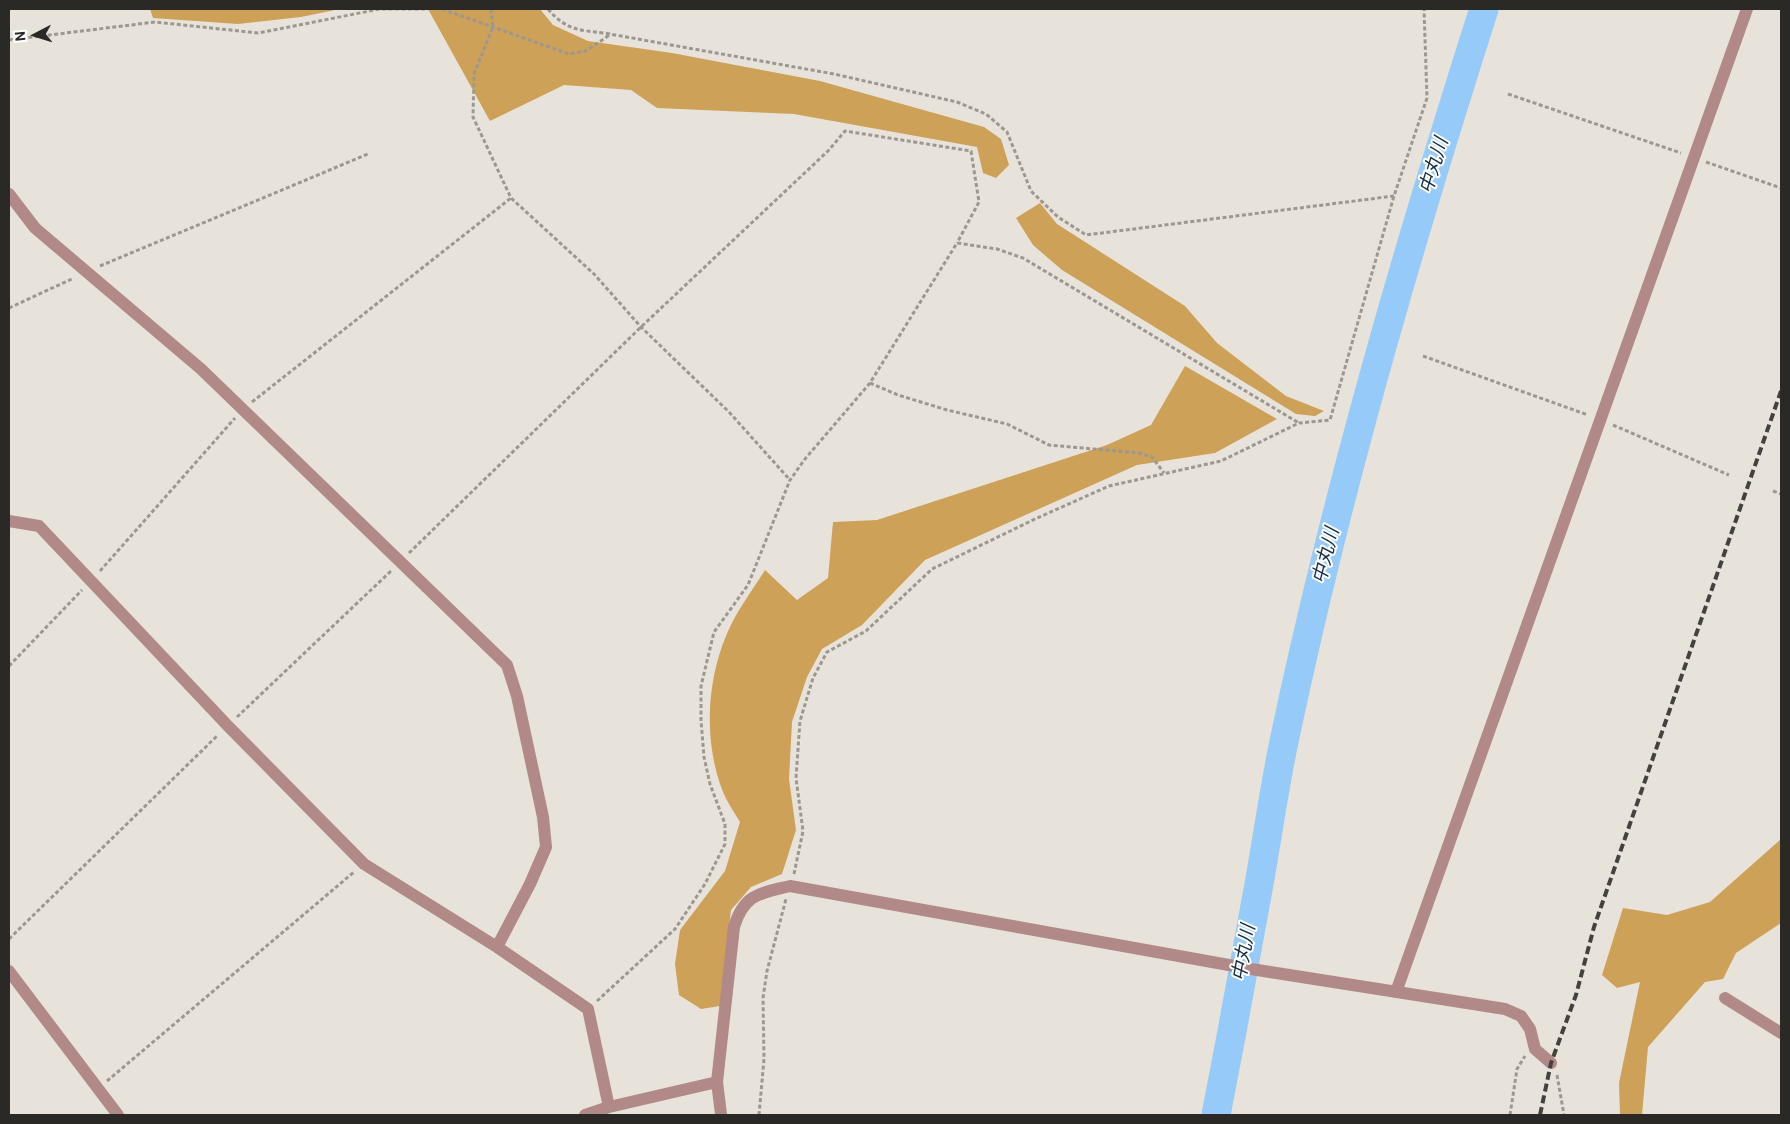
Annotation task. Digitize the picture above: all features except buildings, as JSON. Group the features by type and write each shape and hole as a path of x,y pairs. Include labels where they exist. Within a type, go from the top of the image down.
{"street":[{"path":"1396,992 1748,9"},
{"path":"9,194 35,228 201,369 507,665 517,696 543,817 546,847 530,884 497,947"},
{"path":"9,521 39,526 228,726 364,864 497,947 588,1009 609,1107"},
{"path":"721,1114 717,1082 734,927 739,911 749,899 764,892 790,886 1238,967 1505,1009 1521,1016 1530,1028 1535,1049 1551,1063"},
{"path":"9,971 118,1115"},
{"path":"1725,998 1781,1033"},
{"path":"585,1115 609,1107 717,1082"}],"path":[{"path":"9,40 155,22 258,33 380,9 428,9"},
{"path":"442,9 569,54 586,51 611,34"},
{"path":"491,9 494,27 474,74 473,117 511,198 594,274 641,327 729,412 790,480"},
{"path":"548,9 559,21 573,29 611,34 834,74 957,102 986,114 1007,132 1031,192 1058,217 1086,235 1394,196"},
{"path":"759,1115 764,1059 763,998 767,971 797,866 803,831 796,778 800,721 813,678 827,652 866,631 932,569 1110,486 1221,461 1300,423 1330,420 1394,196 1427,98 1424,9"},
{"path":"1508,94 1690,156"},
{"path":"9,939 641,327 828,151 845,131 971,151 979,202 957,243 870,383 805,459 790,480 748,585 714,632 701,686 701,720 704,757 710,784 725,824 724,844 705,884 675,929 588,1009"},
{"path":"9,308 87,272 368,154"},
{"path":"1699,160 1780,188"},
{"path":"957,243 997,249 1023,258 1300,423"},
{"path":"1423,356 1590,415"},
{"path":"870,383 898,395 947,410 1007,424 1049,445 1140,453 1152,457 1164,473"},
{"path":"1607,423 1729,474"},
{"path":"1773,491 1781,494"},
{"path":"98,1089 364,864"},
{"path":"1510,1115 1517,1069 1533,1042"},
{"path":"1551,1063 1558,1078 1564,1115"}],"shaded area":[{"path":"150,9 340,9 301,17 238,24 153,18"},
{"path":"428,9 540,9 553,25 588,41 672,53 820,81 984,127 1001,139 1009,165 996,178 983,173 977,147 794,114 657,108 631,90 564,85 490,121"},
{"path":"1040,203 1057,224 1185,306 1217,343 1286,396 1324,411 1315,416 1296,414 1062,270 1033,245 1016,218"},
{"path":"1185,366 1277,419 1215,453 1137,465 925,560 862,625 822,649 807,677 792,722 789,779 796,830 782,874 751,887 731,910 720,1006 701,1009 679,995 675,964 680,930 725,871 740,822 723,792 713,754 710,714 714,674 719,654 730,627 765,570 797,600 828,578 833,522 877,520 1107,445 1151,425"},
{"path":"1781,839 1781,923 1736,953 1723,979 1705,982 1648,1047 1642,1115 1620,1115 1619,1083 1640,982 1617,988 1602,975 1623,908 1667,915 1710,902"}],"waterway":[{"name":"中丸川","path":"1216,1115 1282,751 1328,549 1376,368 1428,188 1484,9"}],"railway":[{"path":"1540,1115 1551,1063 1576,995 1594,927 1781,391"}]}
